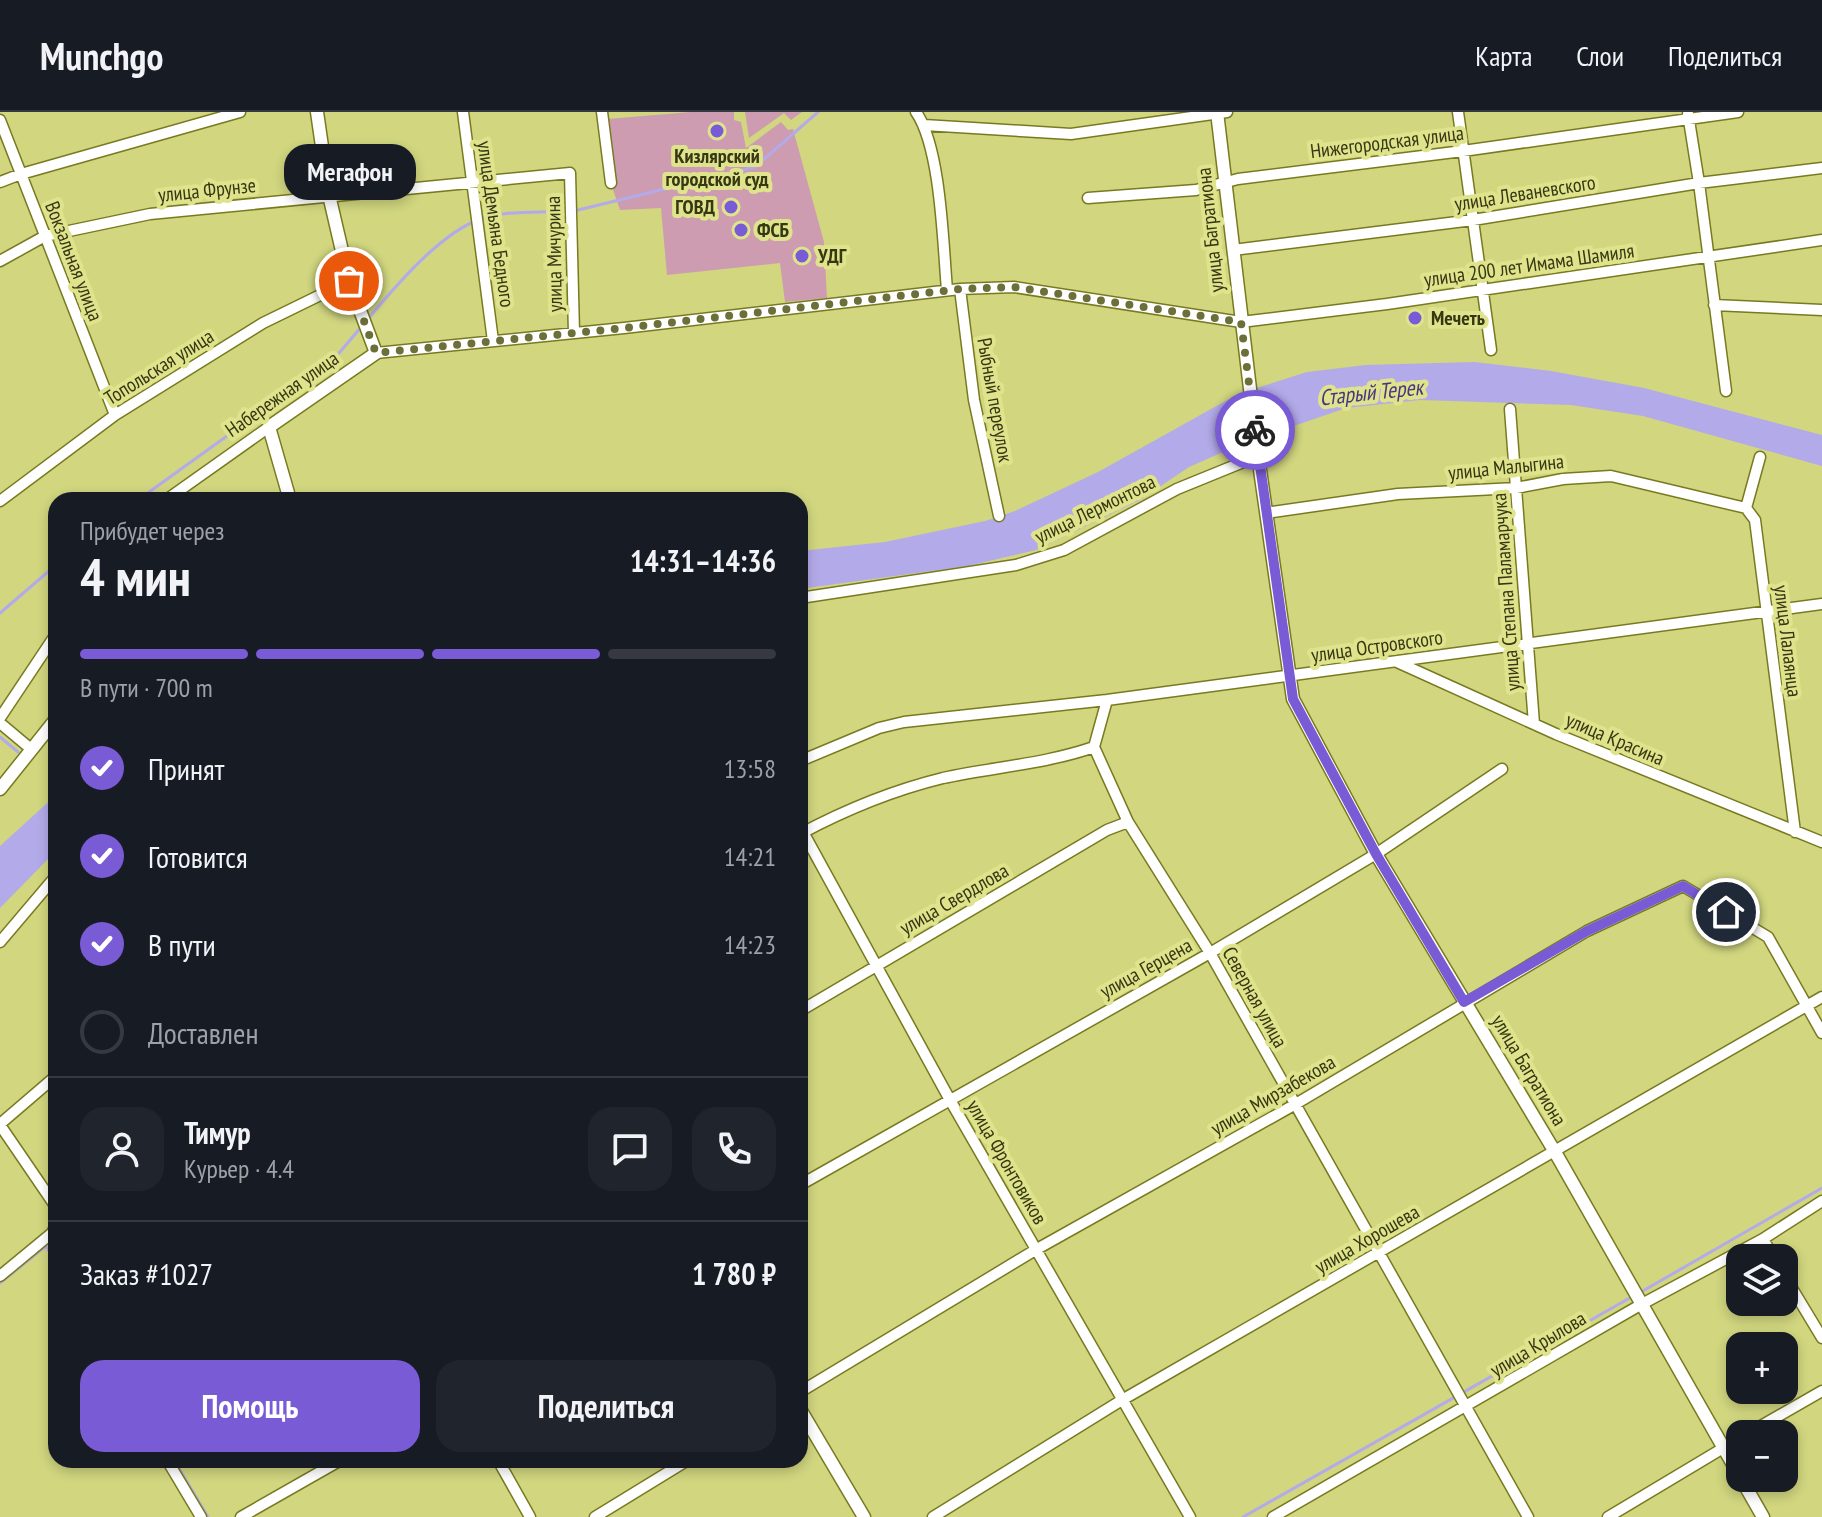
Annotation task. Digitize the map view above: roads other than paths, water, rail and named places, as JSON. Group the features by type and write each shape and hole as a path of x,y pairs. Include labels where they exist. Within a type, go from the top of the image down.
{"main road":[{"path":"317,112 329,195 349,281 376,353"},
{"name":"улица Багратиона","path":"1221,112 1225,182 1241,322 1293,699 1376,854 1555,1152 1763,1517"},
{"name":"Набережная улица","path":"269,427 376,353"},
{"path":"269,427 288,492"},
{"path":"0,789 48,729"},
{"path":"808,1424 863,1517"}],"street":[{"path":"0,182 212,116 240,112"},
{"name":"улица Демьяна Бедного","path":"463,112 493,341"},
{"path":"602,112 611,183"},
{"path":"916,112 924,125 934,172 947,290"},
{"path":"924,125 1071,134 1221,112"},
{"path":"1458,112 1491,350"},
{"name":"Нижегородская улица","path":"1088,198 1196,190 1225,182 1463,151 1688,115 1738,112"},
{"path":"1688,115 1726,391"},
{"name":"Вокзальная улица","path":"0,120 115,415"},
{"name":"улица Леваневского","path":"1233,250 1473,220 1699,183 1822,168"},
{"name":"улица Фрунзе","path":"0,261 45,236 150,214 570,173"},
{"name":"улица Мичурина","path":"570,173 574,333"},
{"name":"улица 200 лет Имама Шамиля","path":"1241,322 1822,240"},
{"name":"Топольская улица","path":"0,501 115,415 263,323 349,281"},
{"name":"Набережная улица","path":"376,353 947,290 1014,287 1241,322"},
{"name":"Рыбный переулок","path":"960,289 974,400 999,516"},
{"path":"1714,305 1822,310"},
{"name":"улица Степана Паламарчука","path":"1510,409 1534,724"},
{"name":"Набережная улица","path":"177,492 269,427"},
{"name":"улица Лермонтова","path":"808,597 1016,565 1064,550 1177,489 1258,450"},
{"path":"1746,508 1760,457"},
{"name":"улица Малыгина","path":"1266,513 1398,494 1516,488 1563,479 1611,476 1746,508"},
{"name":"улица Лалаянца","path":"1746,508 1755,520 1795,832"},
{"name":"улица Островского","path":"808,758 879,728 904,722 1107,700 1822,604"},
{"path":"31,749 0,720 48,646"},
{"name":"улица Красина","path":"1397,662 1534,724 1822,842"},
{"path":"808,826 868,802 943,779 1063,758 1094,747 1107,700"},
{"name":"Северная улица","path":"1094,747 1128,822 1210,953 1528,1517"},
{"name":"улица Герцена","path":"808,1180 1210,953 1376,854 1502,769"},
{"name":"улица Свердлова","path":"808,1006 1107,830 1128,822"},
{"name":"улица Фронтовиков","path":"808,842 950,1100 1190,1517"},
{"path":"0,942 48,885"},
{"name":"улица Мирзабекова","path":"808,1387 1037,1249 1294,1105 1587,931 1683,886 1768,937 1807,1006"},
{"name":"улица Хорошева","path":"933,1517 1122,1400 1822,997"},
{"path":"1807,1006 1822,1033"},
{"path":"48,1083 0,1125 48,1195"},
{"name":"улица Крылова","path":"1273,1517 1642,1304 1763,1239 1822,1201"},
{"path":"0,1276 48,1238"},
{"path":"1763,1239 1766,1244"},
{"path":"1798,1298 1822,1338"},
{"path":"1771,1420 1822,1391"},
{"path":"1608,1517 1726,1446"},
{"path":"172,1468 201,1517"},
{"path":"241,1517 327,1468"},
{"path":"502,1468 530,1517"},
{"path":"595,1517 675,1468"}],"water":[{"name":"Старый Терек","path":"1474,362 1551,371 1644,388 1822,435 1822,466 1643,416 1571,405 1420,400 1346,408 1239,445 1189,467 1140,500 1036,550 968,566 808,588 808,550 885,542 985,521 1015,511 1098,472 1238,394 1307,372 1366,365"},
{"path":"48,802 48,859 0,908 0,846"}],"waterway":[{"path":"574,211 755,167 818,112"},
{"path":"367,320 419,263 465,226 500,214 566,211"},
{"path":"149,492 334,359 362,326"},
{"path":"0,613 48,572"},
{"path":"0,737 18,752"},
{"path":"1641,1292 1822,1188"},
{"path":"0,1283 46,1246 48,1249"},
{"path":"1243,1517 1635,1295"},
{"path":"179,1468 208,1517"}],"place":[{"name":"Кизлярский городской суд","path":"717,131"},
{"name":"ГОВД","path":"731,207"},
{"name":"ФСБ","path":"741,230"},
{"name":"УДГ","path":"802,256"},
{"name":"Мегафон","path":"349,281"},
{"name":"Мечеть","path":"1415,318"}]}
